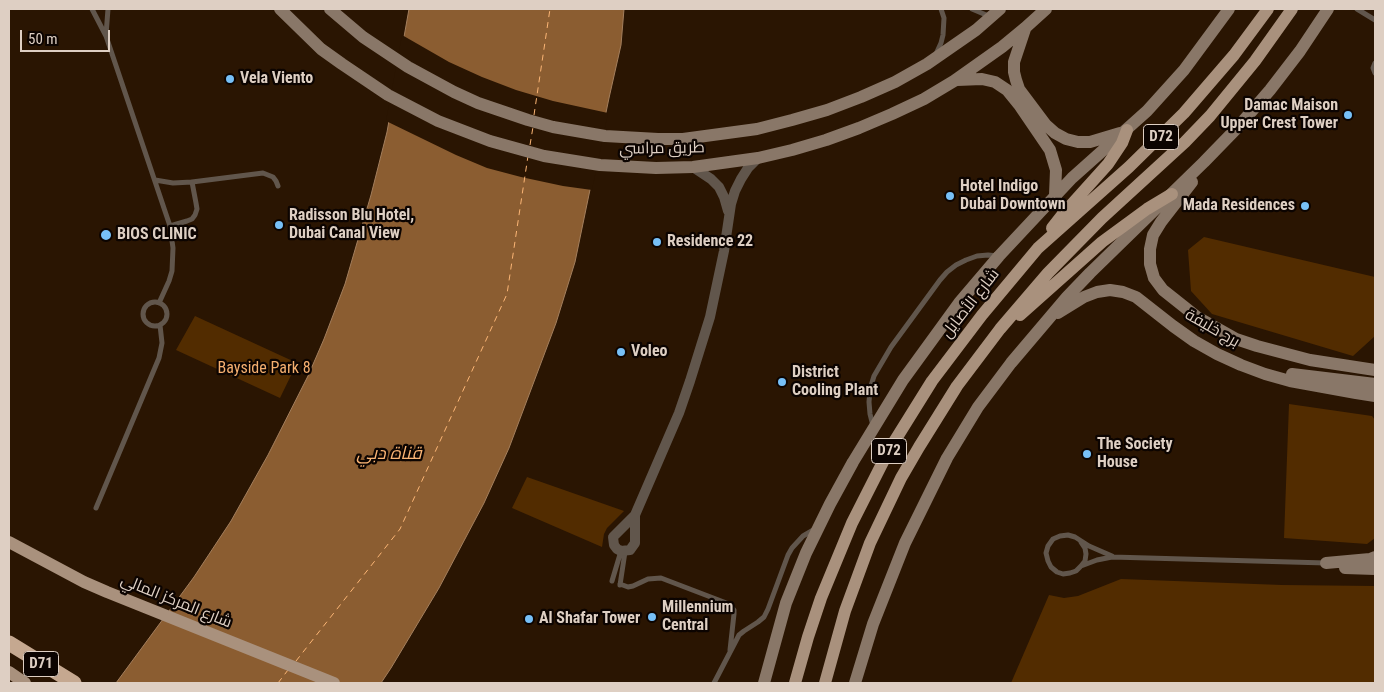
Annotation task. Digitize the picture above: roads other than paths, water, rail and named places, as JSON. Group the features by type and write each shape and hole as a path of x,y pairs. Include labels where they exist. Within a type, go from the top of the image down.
{"highway":[{"name":"D71","path":"9,643 74,683"}],"main road":[{"name":"شارع الأصايل","path":"795,683 808,637 836,560 852,523 889,450 932,381 982,315 1038,248 1136,160 1184,113 1234,55 1268,9"},
{"name":"D72","path":"825,683 845,611 885,510 906,470 957,386 1000,329 1075,245 1204,123 1255,61 1292,9"},
{"path":"1038,248 1063,214 1108,164 1127,130"},
{"path":"1000,329 1023,313 1102,242 1172,194"},
{"name":"شارع المركز المالي","path":"9,542 106,592 334,683"},
{"path":"9,672 25,683"}],"street":[{"name":"طريق مراسي","path":"280,9 322,49 365,80 413,108 455,128 490,141 544,156 628,167 689,167 758,158 818,143 860,128 900,110 954,81 979,64 1046,9"},
{"name":"طريق مراسي","path":"330,9 385,53 408,67 454,92 503,112 553,127 605,136 683,139 757,129 827,110 862,97 927,64 960,42 996,13"},
{"name":"شارع الأصايل","path":"764,683 786,604 818,528 873,427 903,380 959,303 998,256 1072,178 1147,111 1184,70 1229,9"},
{"path":"855,683 865,646 905,543 932,486 978,407 1011,363 1090,272 1172,194 1238,127 1300,51 1328,9"},
{"path":"1025,28 1014,62 1016,80 1019,89 1046,125 1060,136 1078,142 1090,142 1127,130"},
{"path":"954,81 982,78 995,82 1007,90 1050,150 1056,170 1055,195"},
{"path":"635,514 635,543 630,550 616,549 613,536 635,514 678,416 698,357 717,284 735,191 748,168 758,158"},
{"path":"1204,162 1184,194 1161,222 1154,235 1150,249 1150,264 1154,278 1162,290 1197,317 1236,338 1257,346 1318,362 1375,370"},
{"path":"689,167 703,172 718,187 728,207 729,218"},
{"name":"برج خليفة","path":"1046,321 1084,297 1097,292 1110,290 1123,292 1136,296 1173,326 1202,345 1240,365 1290,381 1375,396"},
{"path":"1359,368 1375,365"},
{"path":"1265,374 1295,374 1375,384"},
{"path":"1356,394 1375,402"},
{"path":"1326,563 1375,557"},
{"path":"1326,563 1350,568 1375,569"}],"lane":[{"path":"92,9 106,36 170,226 173,248 172,270 169,282 159,303"},
{"path":"106,36 108,9"},
{"path":"927,64 937,51 944,35 944,18 941,9"},
{"path":"972,9 996,13"},
{"path":"1357,9 1375,20"},
{"path":"1375,63 1373,68 1375,73"},
{"path":"155,180 192,182 263,172 273,177 278,186"},
{"path":"170,226 187,222 195,214 196,202 192,182"},
{"path":"873,427 869,402 874,376 891,347 934,288 947,272 962,262 977,256 998,256"},
{"path":"159,303 164,307 165,320 160,324 152,325 145,320 143,316 147,305 159,303"},
{"path":"96,508 160,358 162,343 160,324"},
{"path":"714,683 739,635 758,622 768,610 788,554 792,548 803,536 818,528"},
{"path":"1081,542 1085,548 1085,561 1076,571 1063,574 1052,568 1046,553 1048,546 1060,536 1068,535 1075,537 1081,542 1112,557"},
{"path":"623,551 620,584 628,587 648,579 661,578 729,604 734,610 730,653"},
{"path":"612,581 623,551"},
{"path":"1081,566 1112,557 1326,563"}],"water":[{"name":"قناة دبي","path":"409,9 624,9 621,45 575,262 556,323 509,448 484,503 439,588 381,683 116,683 194,577 231,521 268,455 308,376 345,284 371,195 387,132"}],"place":[{"name":"Vela Viento","path":"230,79"},
{"name":"Damac Maison Upper Crest Tower","path":"1348,115"},
{"name":"Hotel Indigo Dubai Downtown","path":"950,196"},
{"name":"Mada Residences","path":"1305,206"},
{"name":"Radisson Blu Hotel, Dubai Canal View","path":"279,225"},
{"name":"BIOS CLINIC","path":"106,235"},
{"name":"Residence 22","path":"657,242"},
{"name":"Voleo","path":"621,352"},
{"name":"District Cooling Plant","path":"782,382"},
{"name":"The Society House","path":"1087,454"},
{"name":"Millennium Central","path":"652,617"},
{"name":"Al Shafar Tower","path":"529,619"}],"park label":[{"name":"Bayside Park 8","path":"264,369"}]}
